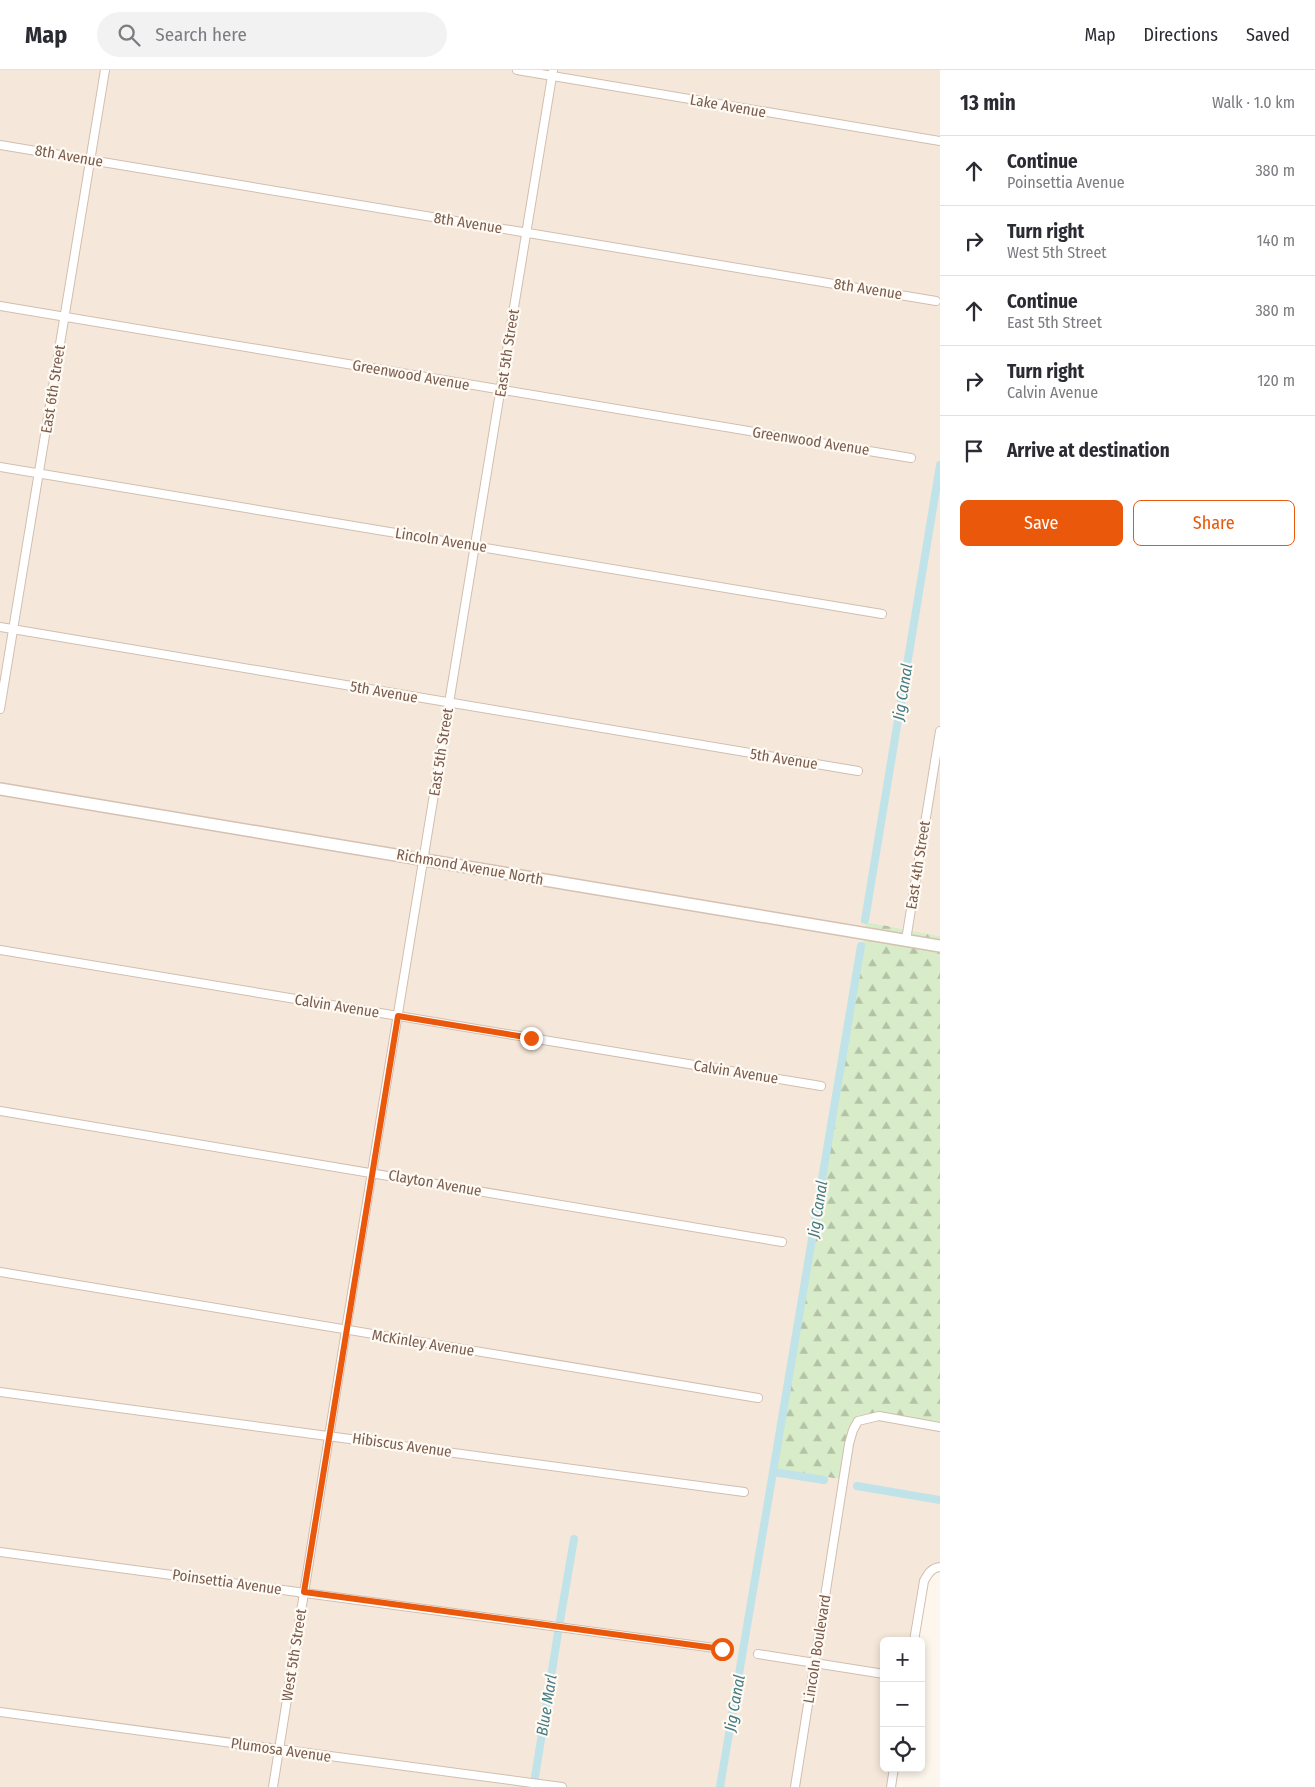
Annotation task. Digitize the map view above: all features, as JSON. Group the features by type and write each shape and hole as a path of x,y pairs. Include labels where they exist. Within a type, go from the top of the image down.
{"street":[{"name":"East 6th Street","path":"0,709 105,70"},
{"name":"Lake Avenue","path":"516,70 553,73 940,141"},
{"name":"East 5th Street","path":"329,1435 553,73"},
{"name":"8th Avenue","path":"0,145 936,301"},
{"name":"Greenwood Avenue","path":"0,306 911,458"},
{"name":"Lincoln Avenue","path":"0,467 882,614"},
{"name":"5th Avenue","path":"0,628 858,771"},
{"name":"East 4th Street","path":"906,940 936,784 940,731"},
{"name":"Richmond Avenue North","path":"0,789 940,946"},
{"name":"Calvin Avenue","path":"0,950 821,1086"},
{"name":"Clayton Avenue","path":"0,1111 782,1242"},
{"name":"McKinley Avenue","path":"0,1272 758,1398"},
{"name":"Hibiscus Avenue","path":"0,1392 744,1492"},
{"name":"Lincoln Boulevard","path":"794,1787 849,1444 853,1430 858,1420 879,1416 940,1427"},
{"name":"West 5th Street","path":"273,1787 329,1435"},
{"name":"Poinsettia Avenue","path":"0,1552 722,1649"},
{"path":"915,1637 924,1581 930,1571 935,1567 940,1567"},
{"path":"758,1654 880,1673"},
{"name":"Plumosa Avenue","path":"0,1712 562,1787"},
{"path":"891,1787 893,1772"}],"shaded area":[{"path":"0,70 940,70 940,936 867,922 865,929 0,785"},
{"path":"0,793 864,937 772,1468 840,1479 848,1431 852,1422 863,1415 940,1424 940,1565 933,1565 922,1575 912,1637 880,1637 880,1772 889,1772 887,1787 0,1787"}],"green space":[{"path":"866,922 940,936 940,942 865,929"},
{"path":"864,937 940,950 940,1424 862,1415 858,1417 853,1421 848,1432 840,1479 771,1468"}],"waterway":[{"name":"Jig Canal","path":"865,920 940,465"},
{"name":"Jig Canal","path":"824,1480 773,1472 861,946"},
{"name":"Jig Canal","path":"720,1787 773,1472"},
{"name":"Jig Canal","path":"857,1486 940,1500"},
{"name":"Blue Marl","path":"560,1621 574,1539"},
{"name":"Blue Marl","path":"535,1777 558,1633"}],"route":[{"path":"531,1038 398,1016 304,1592 722,1649"}]}
